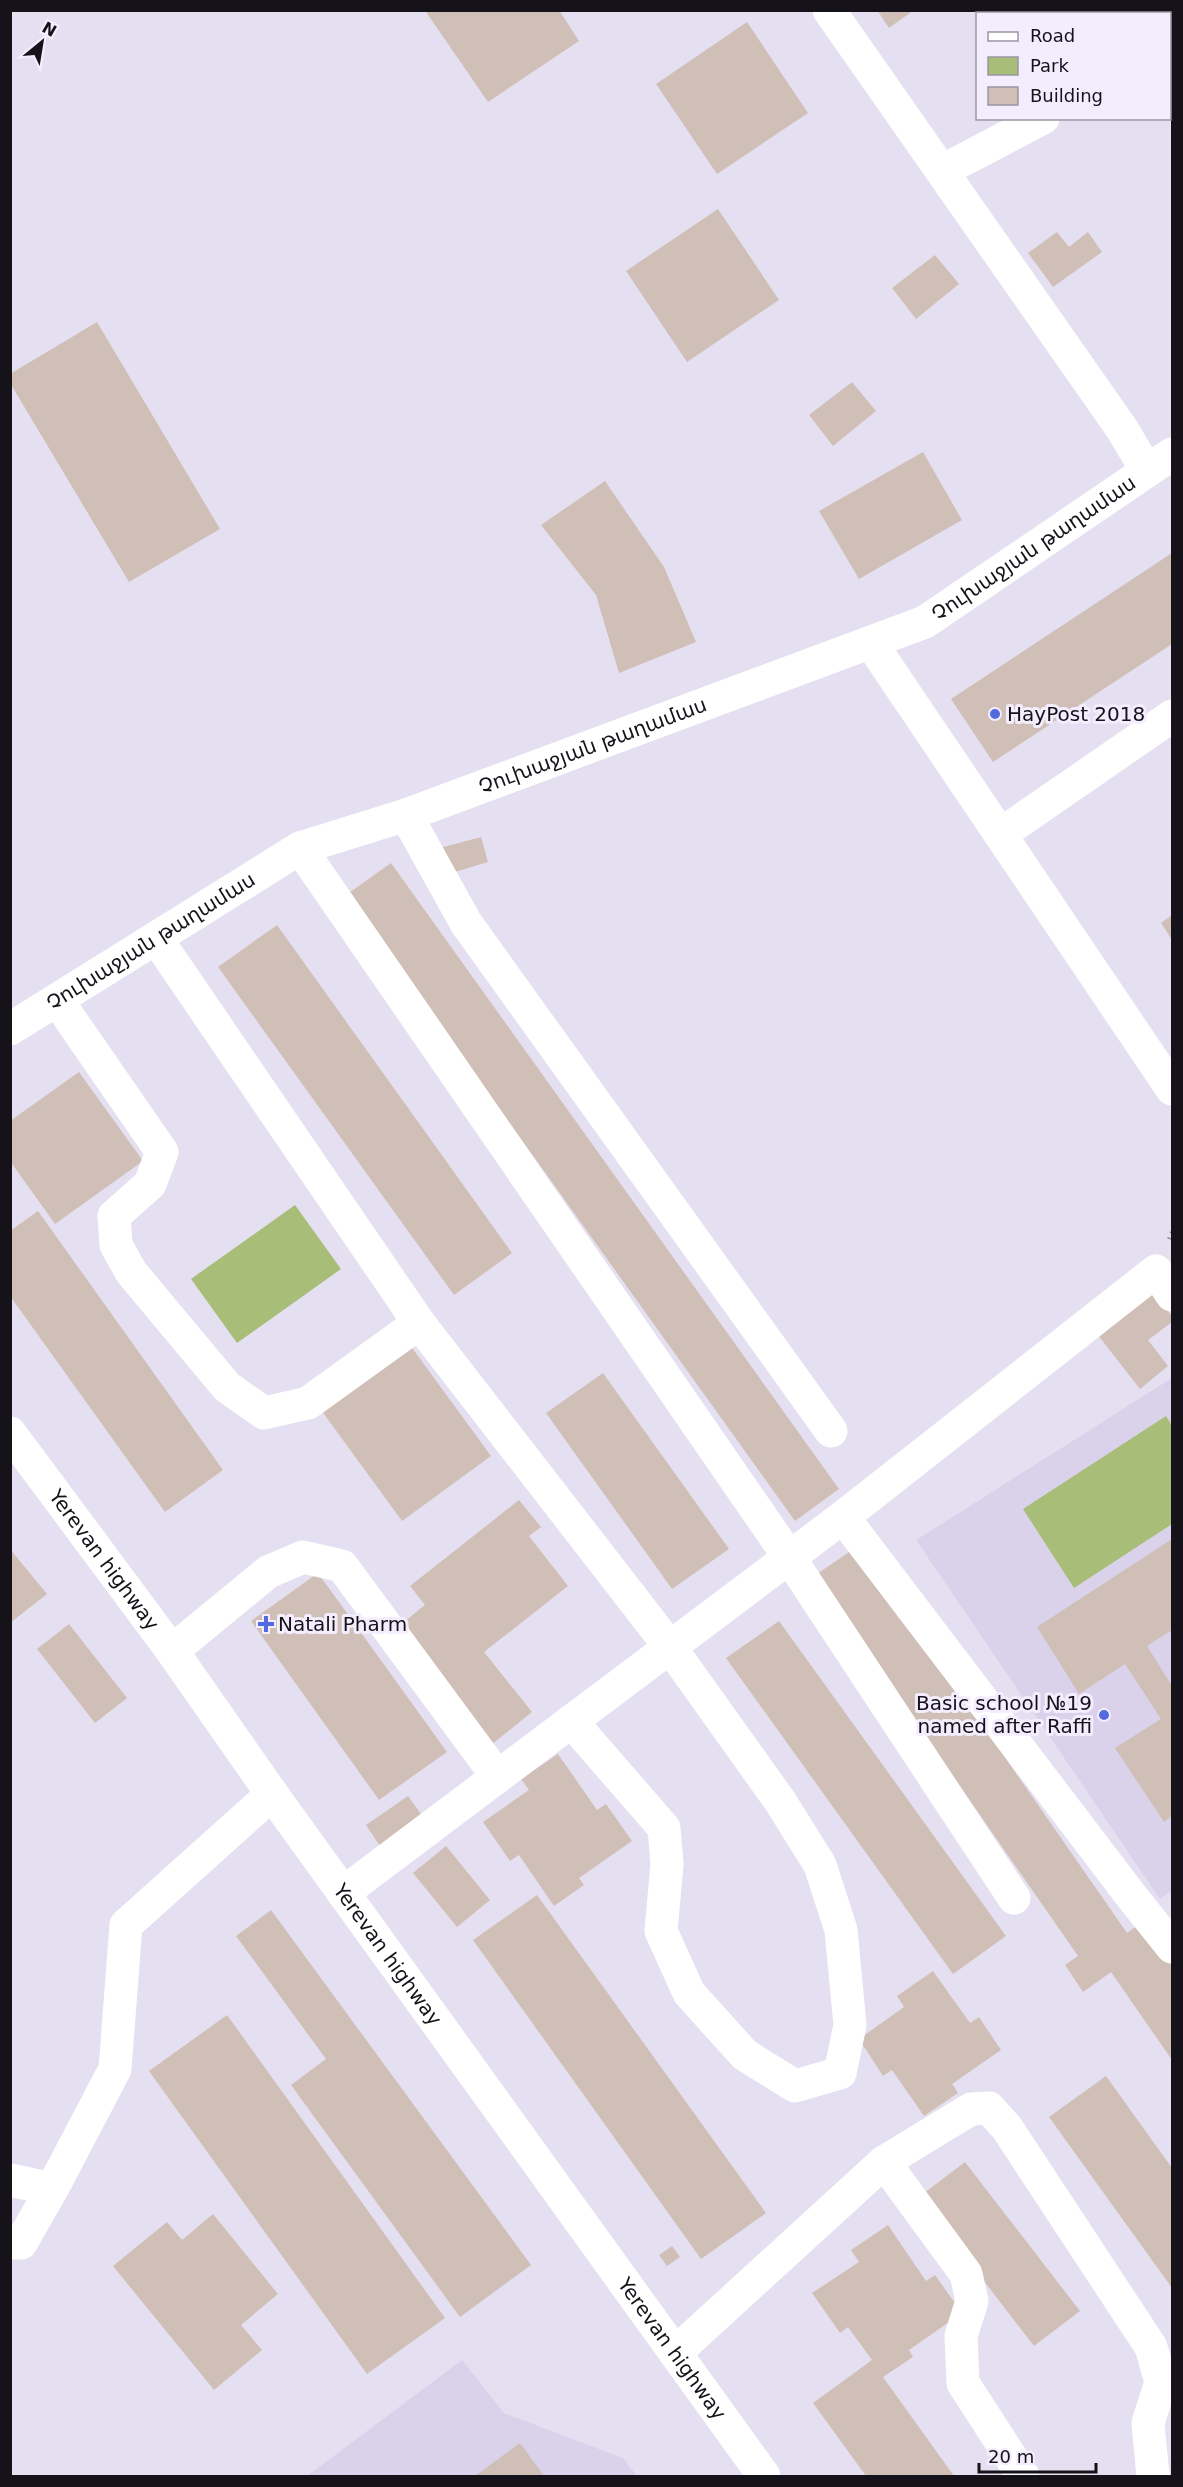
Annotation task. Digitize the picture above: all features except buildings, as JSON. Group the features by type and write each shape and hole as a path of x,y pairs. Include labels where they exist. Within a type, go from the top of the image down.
{"main road":[{"path":"829,10 1122,429 1160,463"},
{"path":"942,171 1039,120"},
{"name":"Չուխաջյան թաղամաս","path":"10,1029 300,848 406,815 925,622 1160,463"},
{"path":"871,643 1173,1089"},
{"path":"1001,834 1173,716"},
{"path":"406,815 466,923 831,1431"},
{"path":"300,848 789,1557 1014,1898"},
{"path":"156,938 419,1323 670,1647 780,1801 820,1865 842,1930 850,2025 840,2073 795,2086 745,2055 689,1992 661,1931 667,1864 664,1828 571,1721"},
{"path":"57,1000 162,1152 150,1184 114,1216 116,1245 131,1272 227,1387 264,1413 308,1403 419,1323"},
{"path":"343,1893 843,1517 1156,1270 1173,1295"},
{"name":"Yerevan highway","path":"10,1433 22,1465 172,1651 343,1893 764,2476"},
{"path":"843,1517 1173,1947"},
{"path":"172,1651 268,1572 303,1557 342,1566 497,1776"},
{"path":"10,2243 21,2243 115,2069 126,1925 272,1794"},
{"path":"675,2353 884,2162 971,2109 988,2108 1007,2128 1151,2347 1161,2382 1148,2423 1151,2474 1153,2476"},
{"path":"884,2162 966,2274 972,2301 961,2336 963,2383 1023,2476"},
{"path":"10,2180 52,2189"}],"shaded area":[{"name":"Basic school №19 named after Raffi","path":"1172,1378 1172,1890 1160,1899 916,1540"},
{"path":"462,2360 504,2413 623,2458 637,2476 307,2476"}],"green space":[{"path":"295,1205 341,1269 237,1343 191,1279"},
{"path":"1166,1416 1172,1426 1172,1524 1074,1588 1023,1509"}],"place":[{"name":"HayPost 2018","path":"995,714"},
{"name":"Natali Pharm","path":"266,1624"},
{"name":"Basic school №19 named after Raffi","path":"1104,1715"}]}
